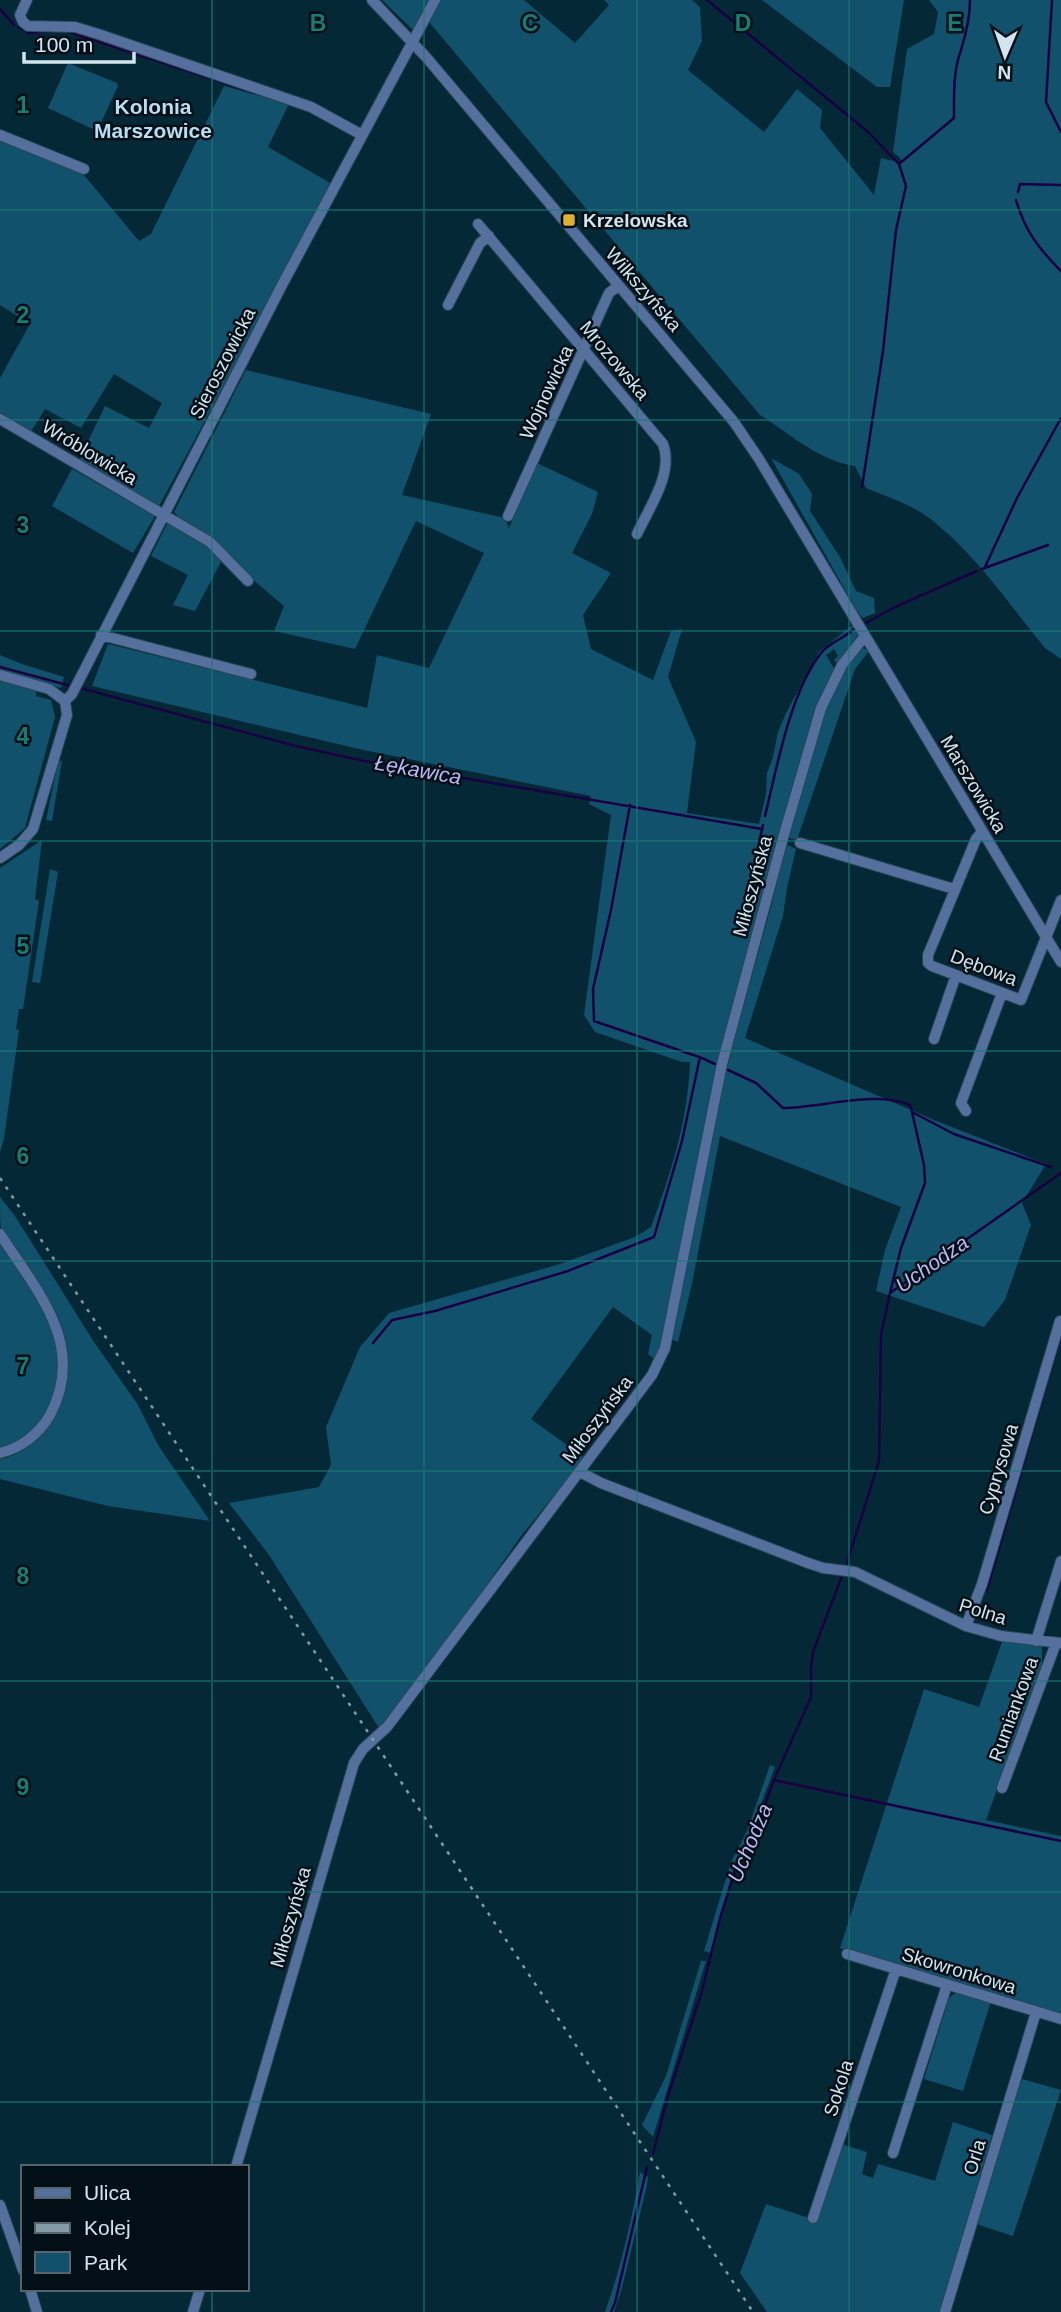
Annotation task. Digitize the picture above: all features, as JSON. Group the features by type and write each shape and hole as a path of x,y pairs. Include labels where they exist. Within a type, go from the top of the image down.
{"street":[{"path":"27,0 20,15 28,26 75,27 98,34 311,107 362,135"},
{"name":"Wilkszyńska","path":"372,0 413,42 734,422 760,459 858,624"},
{"path":"413,42 435,0"},
{"name":"Sieroszowicka","path":"65,701 72,694 162,516 413,42"},
{"path":"0,135 84,169"},
{"name":"Mrozowska","path":"478,224 663,444 664,475 637,534"},
{"path":"448,305 480,243 489,236"},
{"name":"Wojnowicka","path":"508,516 610,292 618,286"},
{"name":"Wróblowicka","path":"0,419 210,542 248,581"},
{"name":"Marszowicka","path":"858,624 1061,962"},
{"path":"101,635 251,674"},
{"name":"Miłoszyńska","path":"237,2165 354,1763 363,1749 387,1727 580,1472 652,1375 665,1348 722,1063 783,838 821,708 842,665 865,636"},
{"path":"0,675 49,689 65,701 67,715 33,829 19,845 0,858"},
{"name":"Dębowa","path":"982,832 975,839 927,958 932,966 1021,1000 1046,938"},
{"path":"800,843 954,889"},
{"path":"1046,938 1061,900"},
{"path":"934,1039 956,975"},
{"path":"965,1111 961,1103 1002,993"},
{"path":"0,1234 51,1314 61,1341 64,1372 56,1402 47,1420 34,1435 15,1448 0,1453"},
{"name":"Cyprysowa","path":"966,1626 982,1584 1060,1321"},
{"name":"Polna","path":"580,1472 601,1483 808,1563 855,1572 966,1626 1001,1636 1059,1643"},
{"path":"1036,1641 1061,1560"},
{"name":"Rumiankowa","path":"1002,1788 1059,1643"},
{"name":"Skowronkowa","path":"847,1954 1061,2019"},
{"name":"Sokola","path":"813,2217 896,1969"},
{"path":"893,2153 947,1985"},
{"name":"Orla","path":"945,2312 1036,2012"},
{"path":"0,2205 21,2264"},
{"path":"31,2291 37,2312"},
{"path":"193,2312 199,2291"}],"green space":[{"path":"382,0 431,0 413,30"},
{"path":"441,0 524,0 575,43 609,5 604,0 692,0 700,7 702,41 688,70 764,132 797,89 822,110 820,128 874,195 881,158 902,163 893,152 907,49 934,34 938,12 929,0 1061,0 1061,659 1045,648 959,544 925,515 866,488 855,466 817,453 760,415 429,22"},
{"path":"762,0 904,0 890,87 877,87"},
{"path":"68,63 117,83 97,131 48,108"},
{"path":"224,86 289,104 268,147 332,184 158,508 82,464 80,458 105,406 149,428 162,403 114,374 81,428 45,409 30,433 0,416 0,378 30,324 0,305 0,138 79,169 139,241 151,234"},
{"path":"246,370 431,414 402,495 505,518 509,528 537,463 598,492 592,514 572,553 611,573 583,615 591,649 653,680 671,631 682,629 668,677 696,742 687,813 759,824 766,794 767,773 786,713 819,652 854,624 858,635 838,664 834,660 838,656 834,649 826,655 835,670 705,1120 700,1156 657,1358 654,1359 648,1354 652,1335 613,1307 531,1419 585,1458 521,1536 457,1628 379,1728 269,1555 229,1503 319,1487 331,1465 326,1427 360,1347 389,1313 560,1264 635,1237 651,1227 677,1146 686,1105 690,1062 682,1062 595,1032 584,1015 611,815 589,804 591,796 359,749 92,686 108,644 367,708 377,655 429,668 484,553 416,521 355,649 274,631 284,606 250,577 222,547 206,534 184,523 174,512"},
{"path":"771,458 799,474 812,494 810,511 840,557 856,591 874,598 875,613 863,618 858,613"},
{"path":"72,469 155,516 133,553 52,506"},
{"path":"167,524 197,538 222,560 195,611 173,605 188,575 151,556"},
{"path":"863,648 869,651 855,669 797,840 788,838 807,764 825,711 848,665"},
{"path":"0,655 64,677 61,688 0,671"},
{"path":"0,679 36,690 36,696 51,700 55,717 25,828 0,849"},
{"path":"62,761 52,821 46,820 58,762"},
{"path":"42,840 35,899 39,901 23,1009 19,1009 16,1029 19,1030 0,1152 0,868"},
{"path":"786,844 796,849 783,916 745,1038 934,1120 1046,1164 1022,1203 1031,1225 1005,1300 984,1327 876,1291 885,1250 901,1207 720,1136 692,1284 678,1342 672,1339 720,1092"},
{"path":"50,869 58,872 40,983 32,982"},
{"path":"0,1197 138,1405 158,1445 210,1521 108,1506 0,1479 0,1459 24,1449 38,1438 53,1418 63,1396 67,1355 56,1317 1,1229"},
{"path":"0,1242 47,1315 57,1348 58,1366 52,1401 45,1417 34,1431 20,1441 0,1449"},
{"path":"1003,1639 1042,1646 1042,1666 986,1820 1061,1836 1061,2016 840,1948 924,1689 979,1707"},
{"path":"770,1765 775,1767 744,1849 734,1867 710,1953 704,1951 731,1862 747,1831"},
{"path":"701,1961 706,1961 653,2137 642,2125 666,2076"},
{"path":"958,1991 991,2001 963,2091 924,2079 949,1998"},
{"path":"1022,2079 1061,2090 1013,2236 976,2224"},
{"path":"953,2122 992,2135 941,2312 767,2312 740,2273 766,2204 809,2218 841,2144 867,2152 862,2174 873,2178 878,2164 935,2181"},
{"path":"640,2172 648,2177 647,2185 622,2288 614,2312 605,2312 626,2243"}],"waterway":[{"path":"707,0 868,132 899,164"},
{"path":"862,487 883,351 896,230 906,186 899,164 954,118 955,75 967,26 970,0"},
{"path":"1052,0 1046,102 1061,132"},
{"path":"0,9 14,25"},
{"path":"18,27 29,33 55,31"},
{"path":"69,32 255,93"},
{"path":"1018,192 1020,184 1061,185"},
{"path":"1016,200 1034,239 1061,271"},
{"path":"985,567 1017,498 1061,418"},
{"path":"982,569 1048,545"},
{"path":"864,624 897,606 977,571"},
{"path":"765,816 786,731 810,669 821,653 855,628"},
{"name":"Łękawica","path":"0,667 71,686"},
{"name":"Łękawica","path":"80,688 296,746 364,761 762,829"},
{"path":"630,805 593,989 594,1021 715,1064"},
{"path":"743,914 763,825"},
{"path":"373,1343 392,1320 435,1311 568,1271 654,1237 682,1141 700,1057"},
{"path":"728,1070 756,1083 783,1108 864,1099 896,1101 910,1105 912,1112 954,1134 1051,1167"},
{"path":"890,1293 901,1248 925,1183 924,1165 912,1112"},
{"name":"Uchodza","path":"847,1563 879,1461 881,1335 890,1293 1061,1173"},
{"path":"987,1590 1061,1335"},
{"name":"Uchodza","path":"653,2154 738,1862 751,1842 774,1780 811,1697 813,1652 842,1576"},
{"path":"774,1780 1061,1841"},
{"name":"Uchodza","path":"611,2312 647,2167"}],"railway":[{"path":"0,1178 753,2312"}],"place":[{"name":"Krzelowska","path":"569,220"}],"district":[{"name":"Kolonia Marszowice","path":"153,119"}]}
